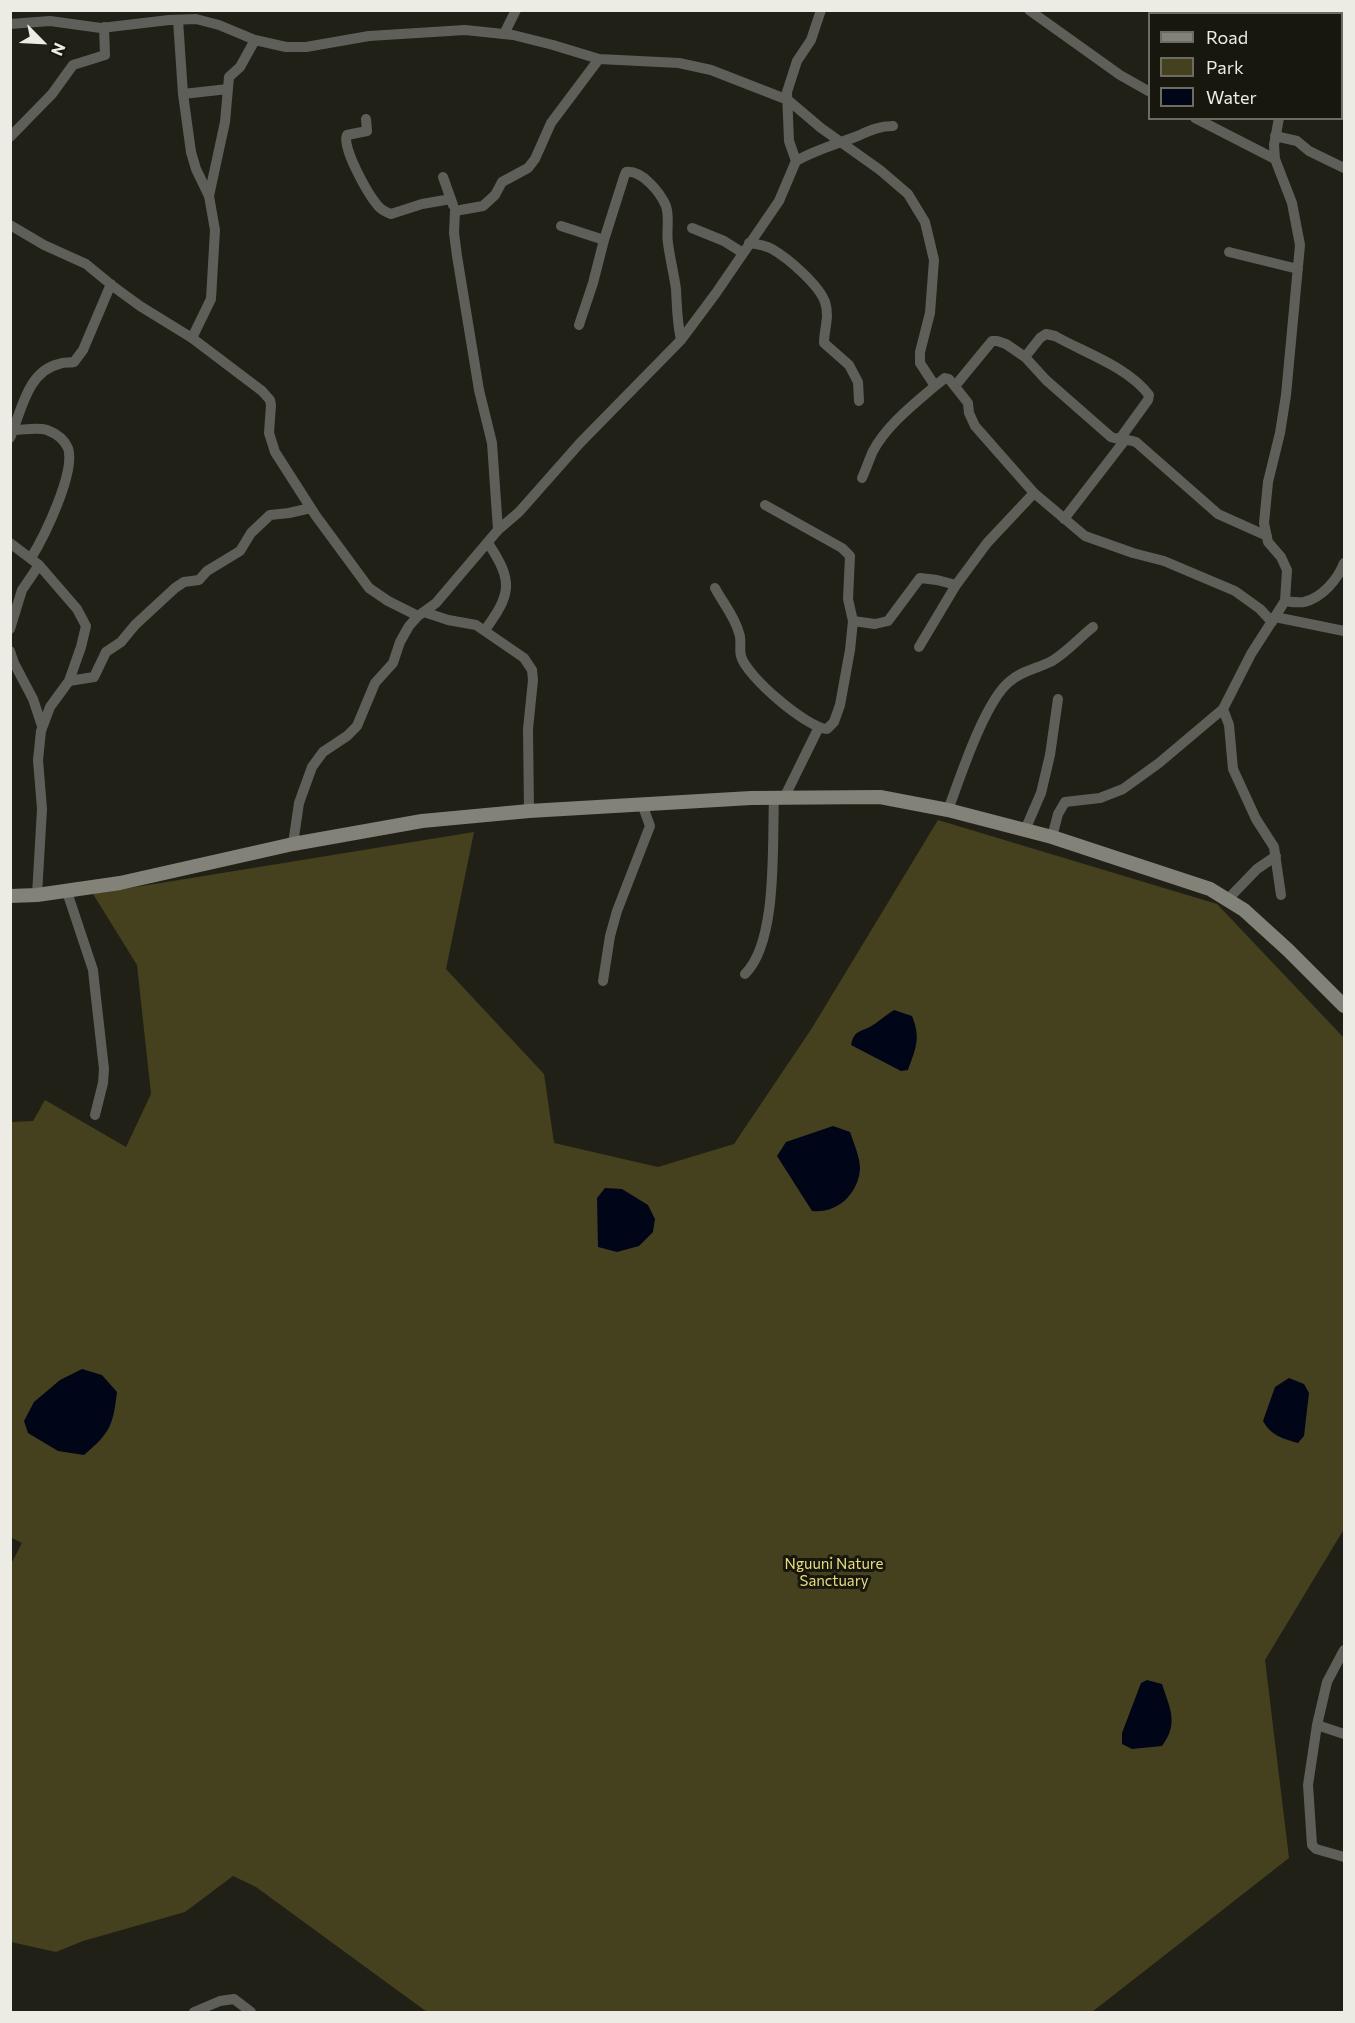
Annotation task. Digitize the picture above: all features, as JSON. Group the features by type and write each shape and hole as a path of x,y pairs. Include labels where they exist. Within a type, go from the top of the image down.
{"main road":[{"path":"10,896 37,895 120,883 293,844 422,821 642,804 779,798 880,797 948,810 1052,837 1210,889 1244,910 1344,1006"}],"street":[{"path":"504,34 516,10"},
{"path":"293,844 295,820 312,766 323,752 357,726 375,683 393,663 404,635 421,614 436,603 498,530 519,513 595,427 681,340 779,201 796,160 789,141 790,79 797,61 811,40 821,10"},
{"path":"1029,10 1120,75 1148,91"},
{"path":"10,24 50,21 104,27 196,19 255,40 286,47 306,47 369,36 465,30 504,34 553,45 599,59 679,63 711,70 788,100 839,142 900,186 925,222 934,260 930,313 920,352 920,363 935,386"},
{"path":"178,20 183,94 191,152 196,169 209,196 215,230 212,293 192,338"},
{"path":"10,137 52,94 73,65 105,55 104,27"},
{"path":"209,196 225,122 230,75 240,66 255,40"},
{"path":"455,211 483,206 492,199 502,182 528,168 535,159 552,123 599,59"},
{"path":"183,94 228,89"},
{"path":"366,119 367,131 347,135 345,142 355,166 381,209 391,213 451,199"},
{"path":"1200,120 1275,159"},
{"path":"1052,837 1058,814 1065,802 1100,798 1123,789 1159,763 1223,709 1237,678 1286,601 1287,570 1281,557 1269,542 1264,523 1268,482 1281,433 1286,395 1300,245 1292,203 1275,159 1275,136 1279,120"},
{"path":"796,160 816,150 882,126 893,126"},
{"path":"1275,136 1297,141 1309,151 1344,168"},
{"path":"579,325 624,177 626,172 632,171 653,188 666,207 668,243 676,290 676,321 681,340"},
{"path":"443,177 455,211 454,233 457,256 479,390 495,463 498,530"},
{"path":"10,225 44,245 86,264 140,306 192,338 262,391 270,400 272,410 269,433 272,445 311,508 369,588 388,601 421,614 465,622 485,630 524,658 532,670 533,680 528,729 529,811"},
{"path":"561,226 604,240"},
{"path":"692,228 724,241 743,253"},
{"path":"749,243 763,245 780,254 821,294 828,316 824,343 849,365 858,382 859,401"},
{"path":"1229,252 1298,269"},
{"path":"10,629 22,590 53,516 67,470 69,454 63,441 45,429 12,434 26,394 32,384 53,366 74,362 78,358 111,284"},
{"path":"1025,357 1040,338 1046,334 1055,336 1109,364 1141,385 1149,395 1122,440 1064,519"},
{"path":"955,386 992,341 1006,344 1025,357 1054,388 1111,436 1136,442 1218,513 1267,536"},
{"path":"862,478 881,438 901,416 935,386 945,378 950,379 968,403 969,413 975,426 1034,493 1085,536 1164,561 1235,591 1273,619 1344,631"},
{"path":"919,647 956,585 987,543 1034,493"},
{"path":"715,588 740,634 741,657 761,684 777,700 819,727 827,729 831,726 840,705 853,621 848,599 850,556 847,551 765,505"},
{"path":"69,681 94,677 106,652 121,642 135,625 175,588 184,582 199,580 207,571 240,551 251,533 267,517 272,514 311,508"},
{"path":"10,543 35,562 77,609 85,622 85,636 69,681 50,706 42,726 38,747 42,809 37,895"},
{"path":"485,630 504,601 507,592 500,560 488,543"},
{"path":"1286,601 1302,603 1310,600 1332,583 1344,563"},
{"path":"853,621 875,624 888,621 920,578 956,585"},
{"path":"948,810 973,745 990,709 1005,686 1022,672 1054,660 1093,627"},
{"path":"10,651 33,699 42,726"},
{"path":"1025,830 1041,793 1050,755 1058,699"},
{"path":"1223,709 1229,725 1233,770 1256,819 1271,840 1276,856 1281,895"},
{"path":"745,974 752,968 759,954 765,933 779,798 819,727"},
{"path":"603,981 610,936 617,911 650,826 642,804"},
{"path":"1228,899 1257,869 1276,856"},
{"path":"66,889 94,980 104,1069 96,1115"},
{"path":"1344,1650 1340,1666 1327,1682 1317,1725 1308,1785 1312,1845 1316,1849 1344,1857 1344,1844"},
{"path":"1317,1725 1344,1734"},
{"path":"194,2013 220,2001 234,1999 251,2013"}],"green space":[{"name":"Nguuni Nature Sanctuary","path":"938,820 1217,904 1344,1038 1344,1529 1265,1660 1289,1858 1092,2012 427,2012 256,1887 233,1876 185,1912 83,1941 56,1952 11,1942 10,1566 22,1543 10,1537 11,1122 33,1121 45,1100 126,1147 151,1094 137,965 93,894 474,832 446,969 544,1074 554,1143 658,1167 734,1144 812,1028"}],"water":[{"path":"894,1010 912,1016 915,1024 917,1037 908,1070 901,1071 851,1045 858,1033"},
{"path":"833,1126 850,1132 859,1160 858,1178 855,1187 844,1201 829,1209 812,1211 777,1156 786,1142"},
{"path":"605,1188 622,1189 648,1205 655,1219 653,1232 639,1246 617,1252 598,1247 597,1198"},
{"path":"82,1369 102,1375 117,1392 109,1428 100,1441 84,1455 58,1451 28,1433 24,1421 34,1402 60,1380"},
{"path":"1289,1378 1304,1384 1309,1393 1304,1436 1298,1443 1273,1433 1263,1421 1275,1387"},
{"path":"1147,1680 1162,1684 1172,1723 1162,1746 1132,1749 1122,1744 1122,1733 1141,1683"}]}
